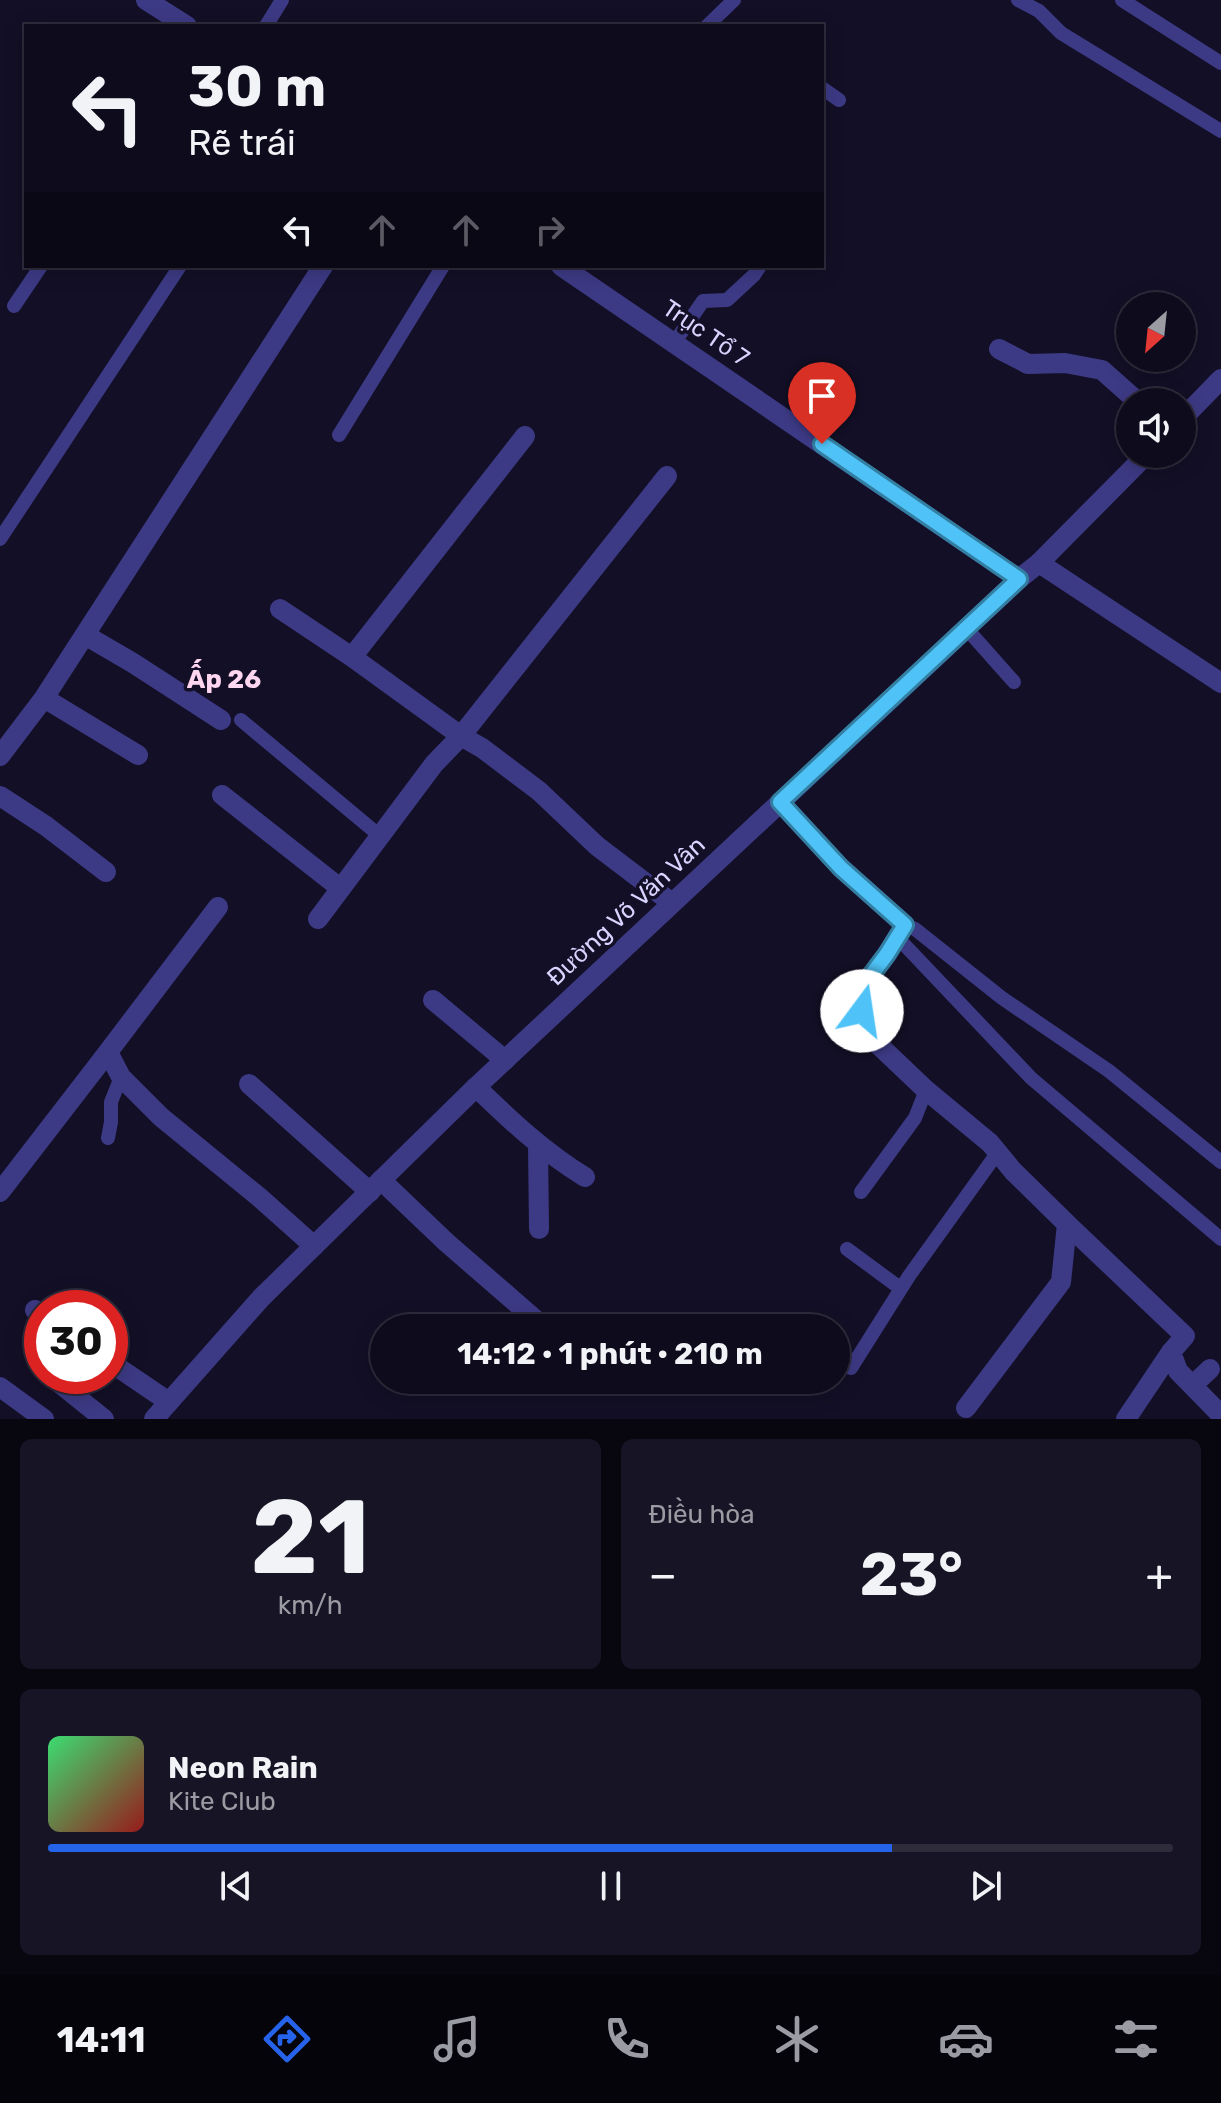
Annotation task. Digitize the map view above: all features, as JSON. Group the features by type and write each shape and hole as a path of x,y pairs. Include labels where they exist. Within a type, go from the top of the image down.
{"street":[{"path":"146,0 184,24"},
{"path":"0,756 44,698 322,268"},
{"name":"Trục Tổ 7","path":"564,268 1019,579"},
{"path":"999,349 1028,364 1065,363 1102,370 1122,388"},
{"path":"1196,405 1221,379"},
{"path":"352,657 525,436"},
{"name":"Đường Võ Văn Vân","path":"154,1419 262,1297 476,1087 1039,563 1133,468"},
{"path":"318,919 434,764 461,736 667,476"},
{"path":"1039,563 1221,683"},
{"path":"280,609 482,748 539,791 597,846 672,903"},
{"path":"85,635 231,720"},
{"path":"44,698 138,755"},
{"path":"222,795 340,888"},
{"path":"0,796 46,826 106,872"},
{"path":"780,802 902,931 860,990 865,1032 926,1090 990,1143 1013,1171 1185,1336 1126,1419"},
{"path":"0,1192 218,907"},
{"path":"433,1000 505,1060"},
{"path":"108,1052 121,1077 161,1117 314,1246"},
{"path":"249,1084 446,1242 529,1314"},
{"path":"476,1087 519,1129 560,1162 585,1177"},
{"path":"538,1144 539,1229"},
{"path":"966,1408 1061,1282 1067,1224"},
{"path":"1171,1352 1178,1371 1221,1415"},
{"path":"1194,1384 1210,1369"},
{"path":"128,1374 169,1402"},
{"path":"0,1387 44,1419"},
{"path":"73,1394 104,1419"}],"lane":[{"path":"267,24 282,0"},
{"path":"712,22 734,0"},
{"path":"1018,0 1039,11 1061,33 1221,131"},
{"path":"1122,0 1221,63"},
{"path":"824,89 839,100"},
{"path":"14,306 40,268"},
{"path":"0,539 179,268"},
{"path":"339,435 442,268"},
{"path":"674,343 703,301 727,300 759,268"},
{"path":"966,628 1014,682"},
{"path":"231,720 380,836"},
{"path":"902,931 915,929 1002,998 1109,1071 1221,1162"},
{"path":"902,931 1031,1078 1221,1239"},
{"path":"108,1138 111,1102 121,1077"},
{"path":"861,1192 915,1118 926,1090"},
{"path":"851,1368 900,1288 998,1152"},
{"path":"847,1249 900,1288"}],"district":[{"name":"Ấp 26","path":"224,679"}],"route":[{"path":"822,444 1019,579 780,802 841,868 905,925 860,990 862,1011"}]}
